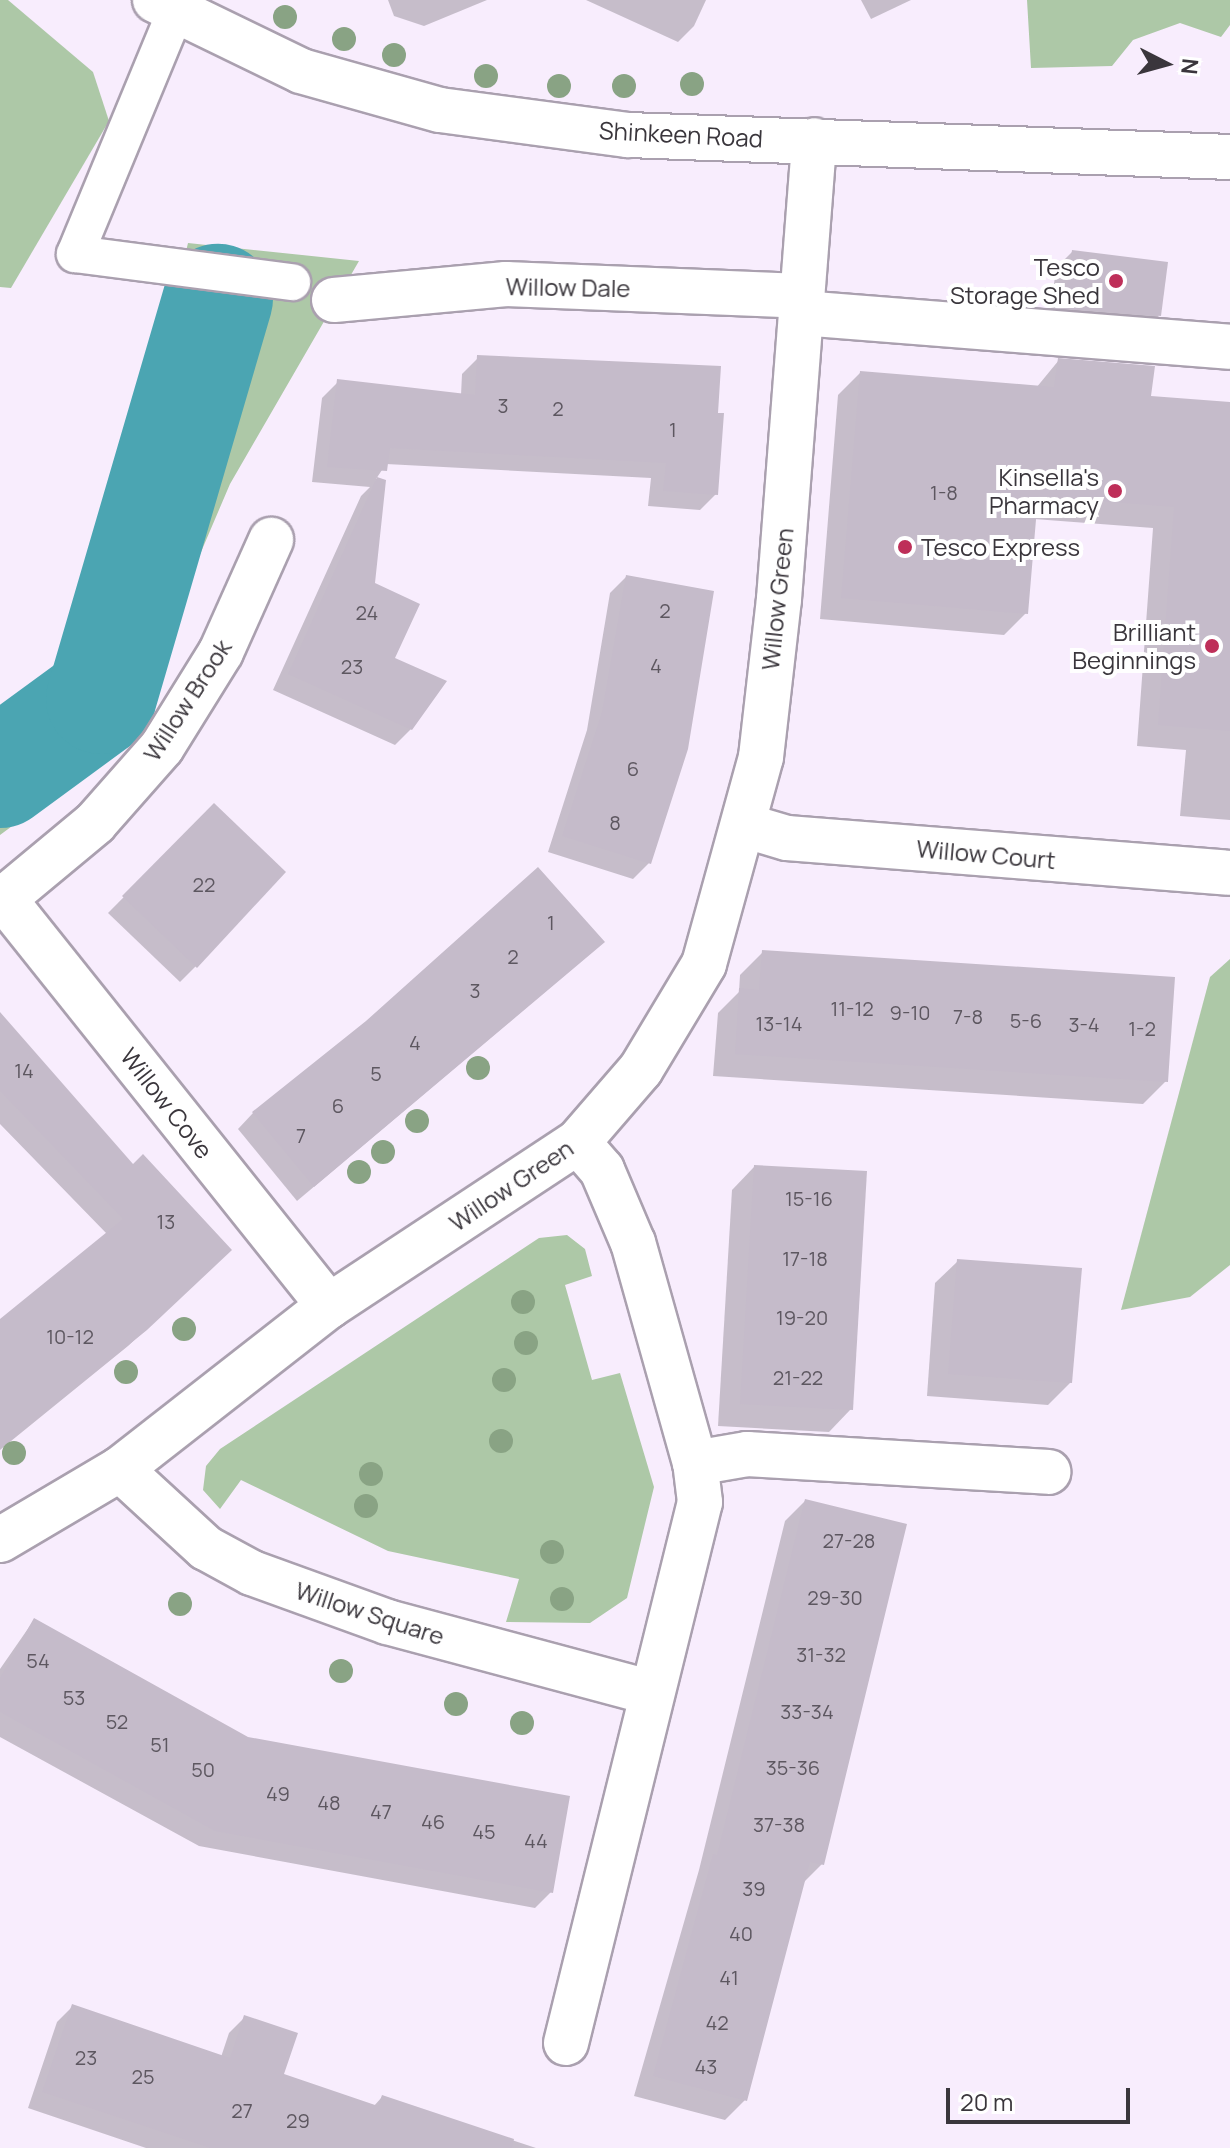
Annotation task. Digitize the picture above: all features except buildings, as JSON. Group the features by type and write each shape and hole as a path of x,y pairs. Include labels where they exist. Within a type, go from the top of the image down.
{"street":[{"name":"Shinkeen Road","path":"165,7 301,71 440,110 628,135 1230,157"},
{"name":"Willow Green","path":"0,1540 120,1469 329,1306 578,1142 641,1069 704,964 761,757 779,599 814,140"},
{"name":"Willow Dale","path":"334,300 506,284 801,304"},
{"path":"801,304 1230,347"},
{"name":"Willow Brook","path":"2,901 95,823 162,747 221,652 271,540"},
{"name":"Willow Court","path":"743,825 787,838 1230,873"},
{"name":"Willow Cove","path":"2,901 329,1306"},
{"path":"566,2043 700,1502 695,1463 633,1243 602,1170 578,1142"},
{"path":"695,1463 747,1454 1048,1472"},
{"name":"Willow Square","path":"120,1469 206,1548 252,1573 387,1622 652,1693"}],"lane":[{"path":"165,7 75,254 292,282"}],"green space":[{"path":"0,0 8,0 93,72 109,121 11,288 0,287"},
{"path":"1027,0 1230,0 1230,25 1221,37 1180,23 1133,40 1112,66 1031,68"},
{"path":"188,243 359,261 230,484 117,749 0,835 0,733 81,687"},
{"path":"1230,959 1230,1265 1190,1297 1121,1310 1210,977"},
{"path":"567,1235 585,1249 592,1276 565,1285 592,1380 620,1373 654,1487 627,1598 590,1623 506,1622 519,1579 388,1551 241,1480 220,1509 203,1490 206,1466 220,1449 539,1238"}],"waterway":[{"path":"0,773 101,699 218,299"}],"place":[{"name":"Tesco Storage Shed","path":"1116,281"},
{"name":"Kinsella's Pharmacy","path":"1115,491"},
{"name":"Tesco Express","path":"905,547"},
{"name":"Brilliant Beginnings","path":"1212,646"}]}
